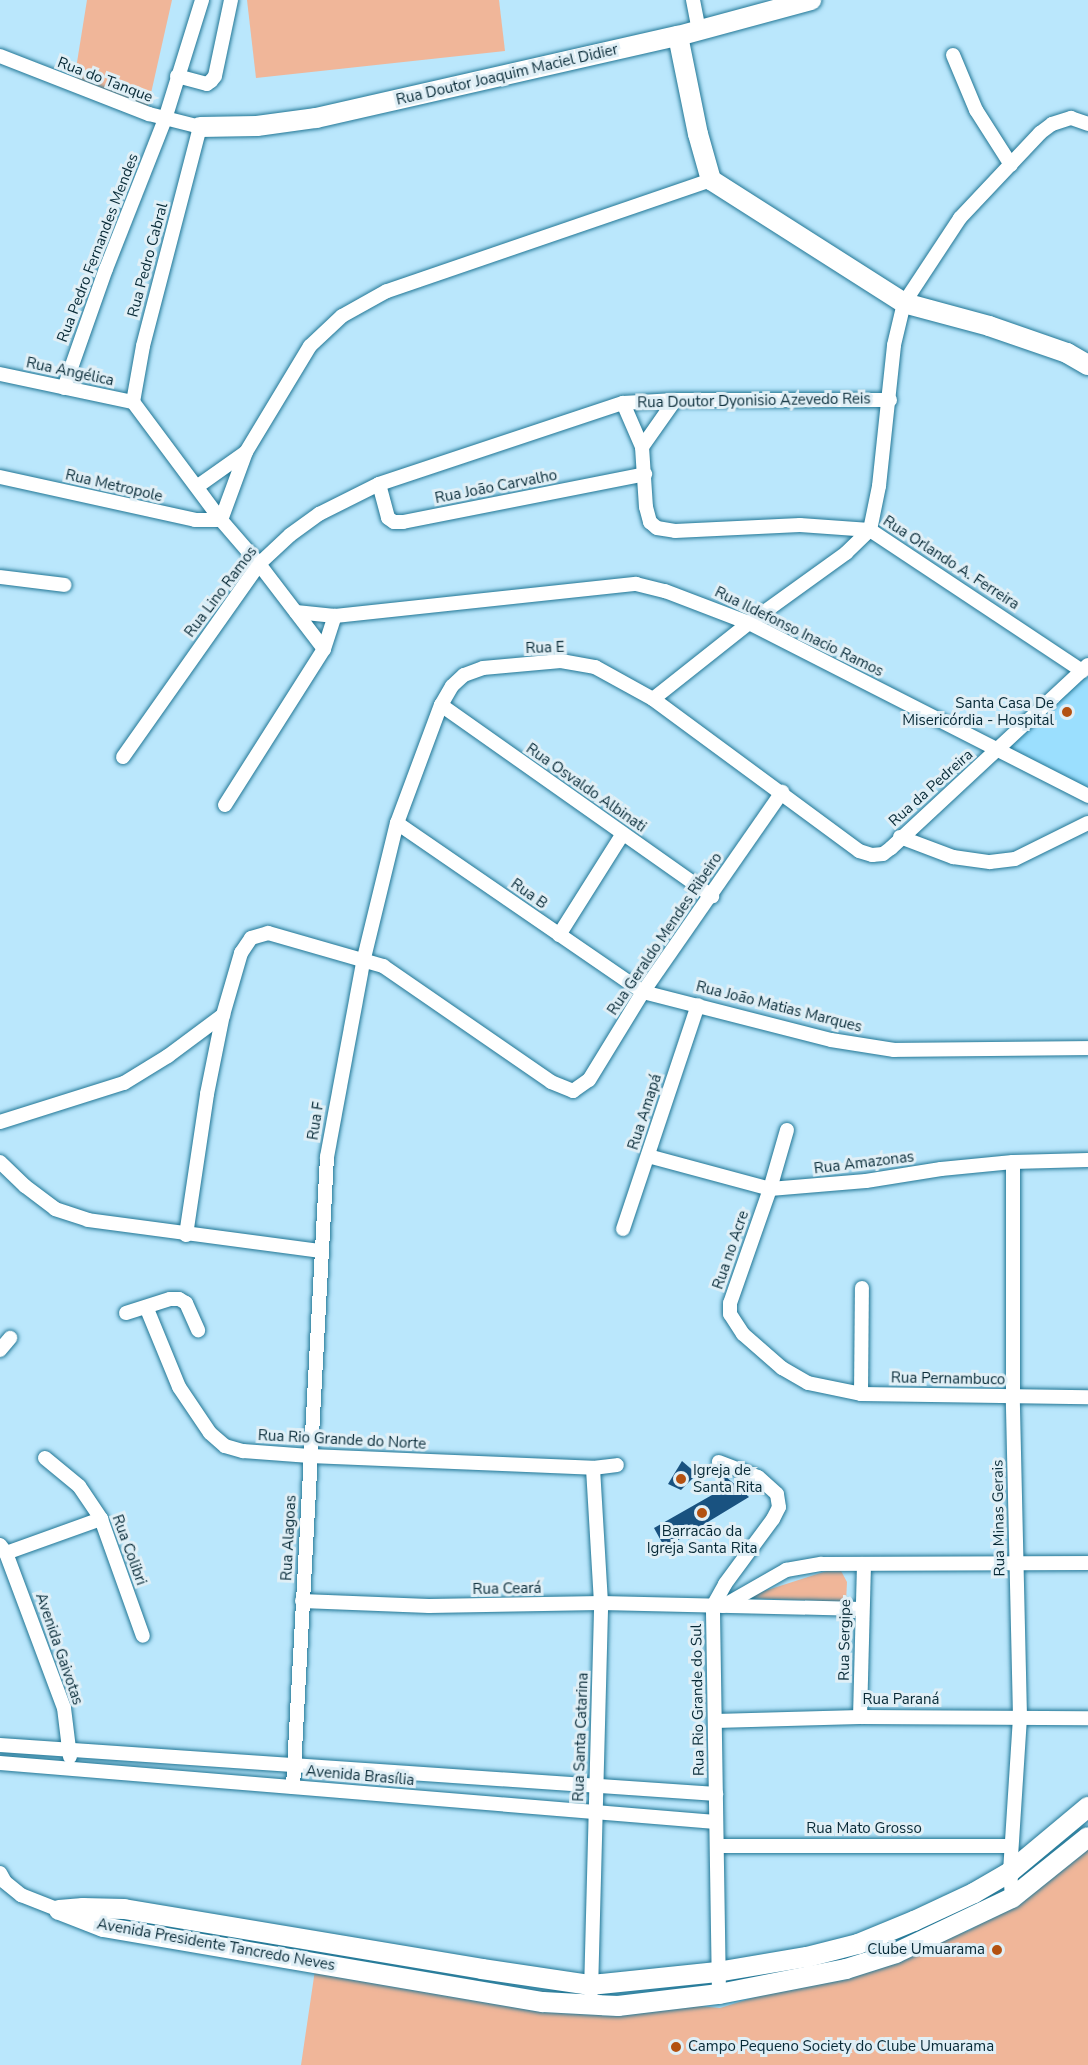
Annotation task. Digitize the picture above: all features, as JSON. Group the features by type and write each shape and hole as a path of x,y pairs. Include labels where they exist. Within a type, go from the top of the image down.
{"street":[{"name":"Rua Pedro Fernandes Mendes","path":"64,388 106,269 165,119 202,0"},
{"path":"177,76 207,84 212,81 231,0"},
{"path":"693,0 699,30"},
{"name":"Rua Doutor Joaquim Maciel Didier","path":"200,127 257,126 316,118 678,36 809,0"},
{"path":"678,36 698,134 711,180 904,303 1000,330 1067,353 1088,365"},
{"path":"953,55 976,110 1011,165"},
{"name":"Rua do Tanque","path":"0,56 95,95 165,119 200,127"},
{"path":"653,699 749,623 846,553 870,530 879,486 890,400 894,345 904,303 960,218 1040,133 1052,124 1071,118 1088,124"},
{"name":"Rua Pedro Cabral","path":"133,402 143,346 200,127"},
{"path":"221,520 246,452 310,346 342,316 387,291 711,180"},
{"name":"Rua Angélica","path":"0,374 133,402"},
{"path":"642,447 675,400"},
{"name":"Rua Doutor Dyonisio Azevedo Reis","path":"379,484 623,403 675,400 890,400"},
{"path":"133,402 198,486 221,520 259,564 324,649"},
{"name":"Rua Orlando A. Ferreira","path":"623,403 642,447 646,507 650,522 657,528 675,531 800,525 870,530 1085,668"},
{"path":"198,486 246,452"},
{"name":"Rua João Carvalho","path":"379,484 388,518 394,522 403,522 645,474"},
{"name":"Rua Metropole","path":"0,477 176,517 221,520"},
{"name":"Rua Lino Ramos","path":"123,757 259,564 290,535 319,514 379,484"},
{"path":"0,577 65,585"},
{"name":"Rua Ildefonso Inacio Ramos","path":"296,612 335,616 636,584 686,598 749,623 1088,796"},
{"path":"225,806 324,649 335,616"},
{"name":"Rua E","path":"364,958 397,823 441,705 452,686 464,675 483,668 561,661 595,667 653,699 859,851 872,855"},
{"name":"Rua da Pedreira","path":"872,855 883,854 999,750 1085,668"},
{"name":"Rua Osvaldo Albinati","path":"441,705 711,896"},
{"name":"Rua Geraldo Mendes Ribeiro","path":"364,958 384,966 410,982 551,1082 573,1091 589,1080 643,992 782,792"},
{"path":"900,837 952,857 990,862 1016,859 1088,822"},
{"name":"Rua B","path":"397,823 643,992"},
{"path":"559,935 622,835"},
{"path":"186,1235 207,1095 223,1015 241,953 251,938 268,933 364,958"},
{"name":"Rua F","path":"318,1291 327,1157 364,958"},
{"name":"Rua João Matias Marques","path":"643,992 831,1040 894,1050 1088,1048"},
{"name":"Rua Amapá","path":"623,1229 698,1005"},
{"path":"0,1122 124,1083 168,1056 223,1015"},
{"name":"Rua no Acre","path":"786,1130 770,1189 737,1279 730,1304 730,1314 743,1335 782,1368 808,1383"},
{"name":"Rua Amazonas","path":"648,1156 770,1189 866,1181 941,1169 1013,1162 1088,1160"},
{"path":"0,1162 25,1186 56,1209 88,1220 186,1235 320,1251"},
{"name":"Rua Minas Gerais","path":"1012,1898 1011,1846 1020,1716 1013,1397 1013,1162"},
{"path":"861,1394 862,1288"},
{"name":"Rua Alagoas","path":"293,1787 318,1291"},
{"path":"126,1313 170,1299 179,1299 186,1303 198,1330"},
{"name":"Rua Rio Grande do Norte","path":"147,1308 179,1387 210,1432 225,1446 243,1451 310,1456 594,1468 617,1465"},
{"path":"0,1350 10,1338"},
{"name":"Rua Pernambuco","path":"808,1383 861,1394 1088,1397"},
{"name":"Rua Colibri","path":"45,1458 79,1486 101,1519 143,1636"},
{"name":"Rua Rio Grande do Sul","path":"719,1462 759,1477 777,1494 779,1507 773,1519 725,1584 718,1606 715,1721 719,1994"},
{"name":"Rua Santa Catarina","path":"591,2006 601,1603 594,1468"},
{"path":"3,1549 101,1519"},
{"name":"Avenida Gaivotas","path":"3,1549 64,1708 70,1749 69,1768"},
{"path":"718,1606 786,1570 821,1564 1088,1563"},
{"name":"Rua Sergipe","path":"860,1717 864,1564"},
{"name":"Rua Ceará","path":"302,1601 440,1606 601,1603 862,1609"},
{"name":"Rua Paraná","path":"715,1721 860,1717 1088,1718"},
{"name":"Avenida Brasília","path":"0,1745 716,1794"},
{"name":"Avenida Brasília","path":"0,1763 716,1821"},
{"name":"Avenida Presidente Tancredo Neves","path":"59,1910 124,1909 482,1970 591,1985 717,1972 807,1957 858,1944 974,1893 1010,1872 1088,1807"},
{"name":"Avenida Presidente Tancredo Neves","path":"59,1910 103,1927 543,2002 618,2006 719,1994 846,1969 896,1953 1012,1898 1088,1837"},
{"name":"Rua Mato Grosso","path":"717,1846 1011,1846"},
{"path":"0,1873 11,1888 37,1903 59,1910"}],"shaded area":[{"path":"87,0 172,0 147,111 74,81"},
{"path":"247,0 499,0 505,51 256,78"},
{"name":"Santa Casa De Misericórdia - Hospital","path":"1088,671 1088,794 1003,752"},
{"path":"839,1567 847,1582 846,1602 743,1598"},
{"name":"Clube Umuarama","path":"1088,1843 1088,2065 301,2065 315,1970 720,2008 970,1930"}],"building":[{"name":"Igreja de Santa Rita","path":"682,1461 697,1474 681,1490 668,1484"},
{"name":"Barracão da Igreja Santa Rita","path":"724,1475 749,1497 665,1548 654,1528 712,1495"}],"place":[{"name":"Santa Casa De Misericórdia - Hospital","path":"1067,712"},
{"name":"Igreja de Santa Rita","path":"681,1479"},
{"name":"Barracão da Igreja Santa Rita","path":"702,1513"},
{"name":"Clube Umuarama","path":"997,1950"},
{"name":"Campo Pequeno Society do Clube Umuarama","path":"676,2047"}]}
